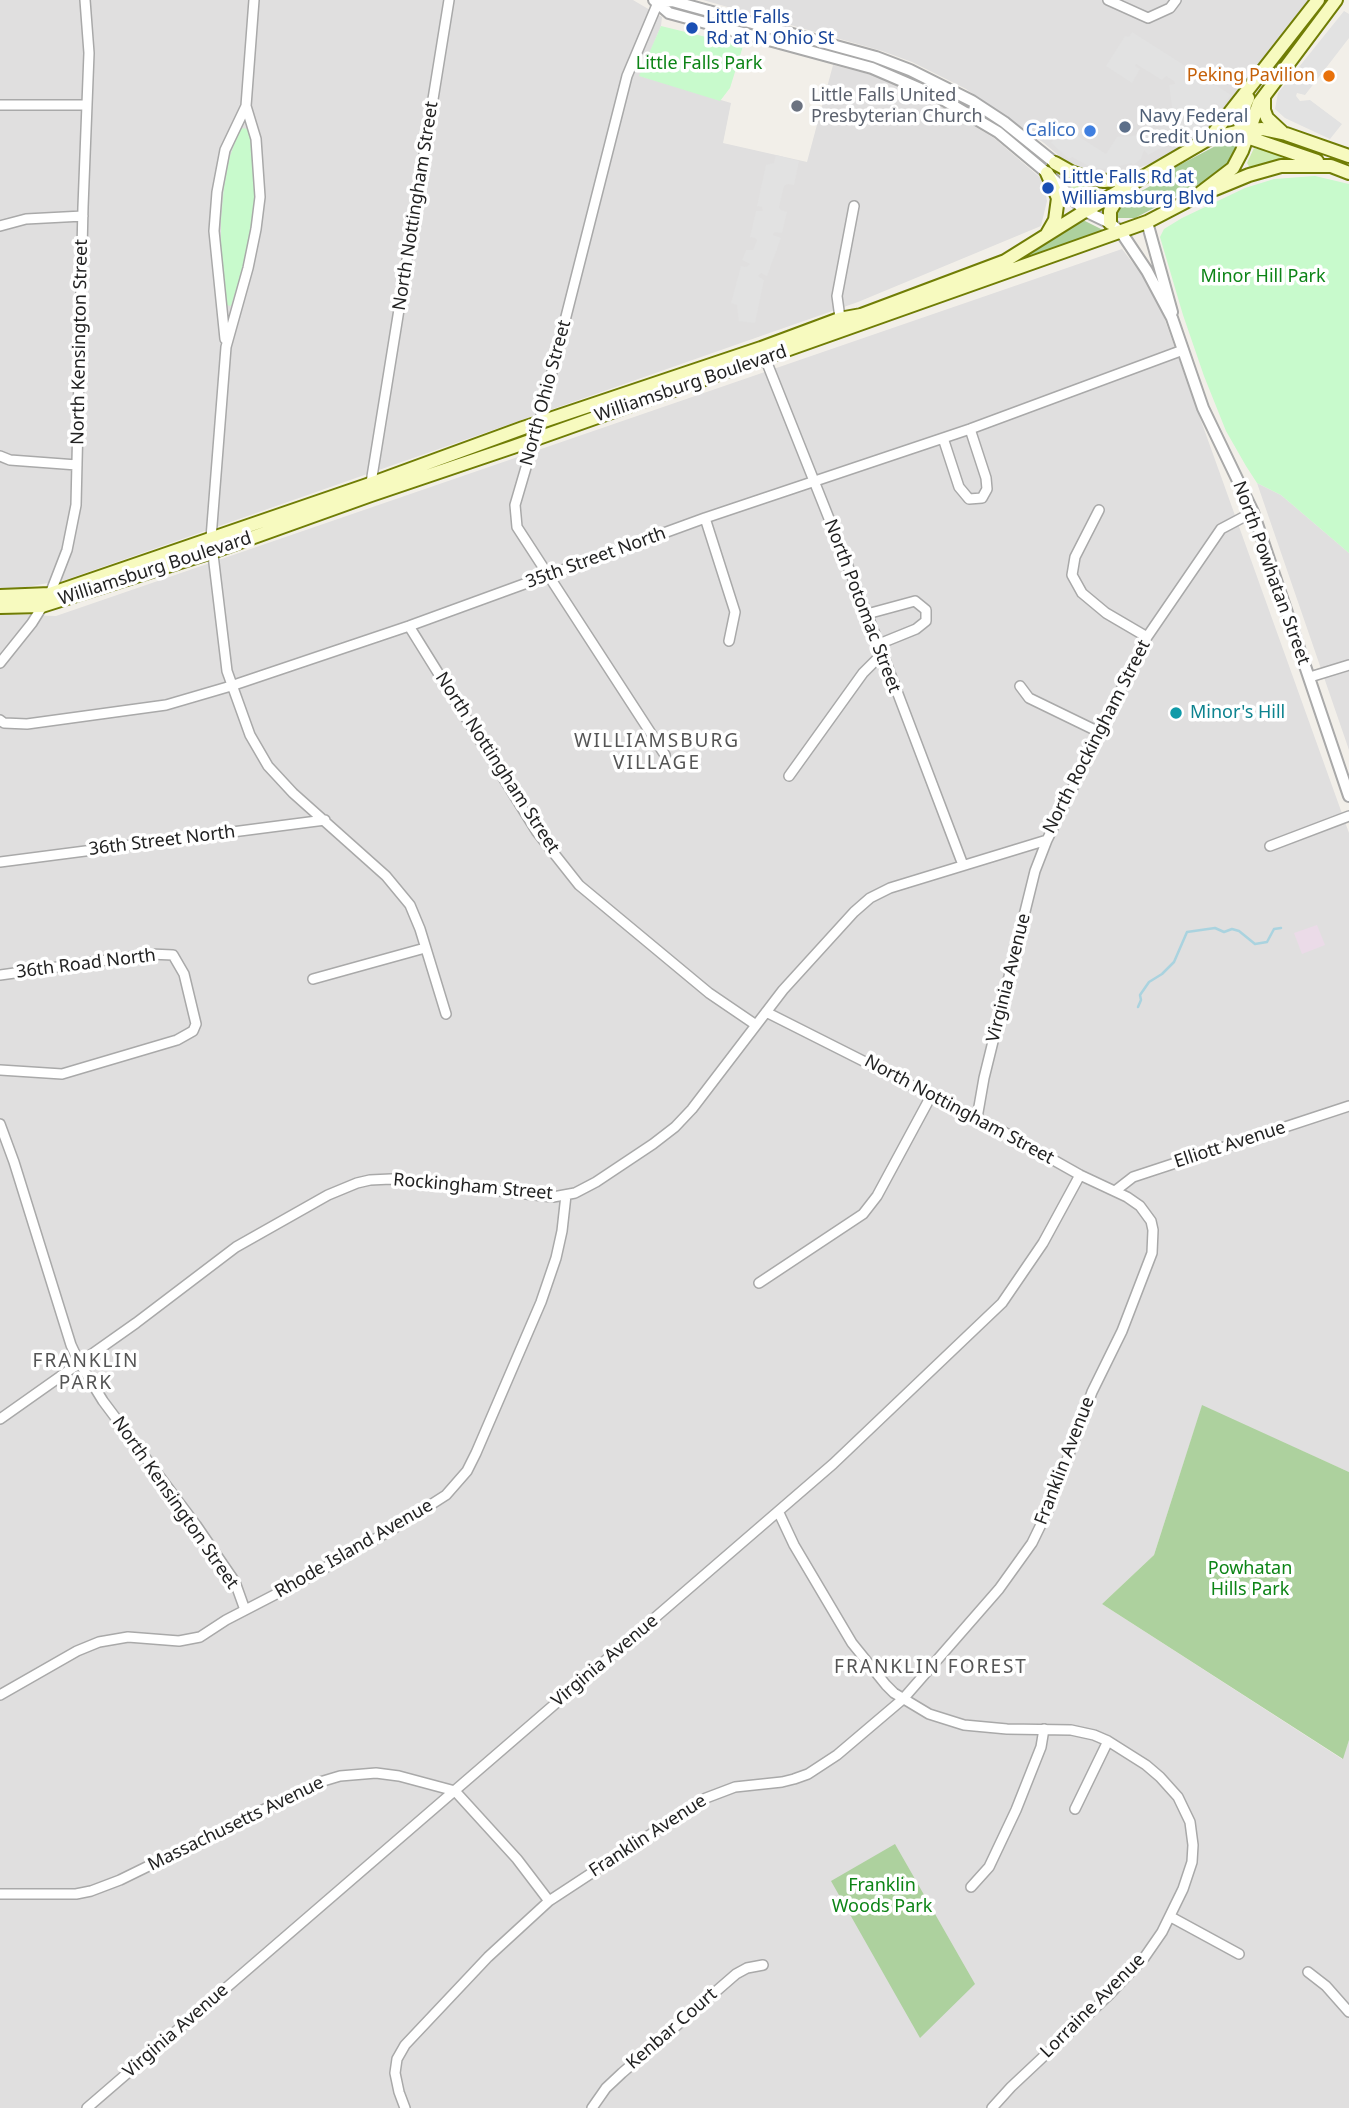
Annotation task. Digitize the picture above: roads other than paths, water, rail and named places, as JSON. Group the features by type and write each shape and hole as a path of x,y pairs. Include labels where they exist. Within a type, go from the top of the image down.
{"main road":[{"path":"1210,138 1318,0"},
{"path":"1246,132 1266,91 1336,0"},
{"path":"1246,132 1242,112 1260,74"},
{"path":"1266,91 1263,102 1268,118 1274,127 1286,134"},
{"name":"Williamsburg Boulevard","path":"841,325 1005,261 1210,138 1262,129 1286,134 1349,156"},
{"name":"Williamsburg Boulevard","path":"370,489 534,440 841,325 1147,222 1195,197 1233,168 1246,132"},
{"path":"1246,132 1349,173"},
{"path":"1195,197 1249,175 1281,166 1326,164"},
{"path":"1046,236 1055,220 1058,198 1051,168 1104,181 1143,177"},
{"path":"1110,223 1110,211 1124,188"},
{"name":"Williamsburg Boulevard","path":"0,607 42,606 370,489 539,423 763,353"},
{"name":"Williamsburg Boulevard","path":"0,596 50,594 211,545"}],"street":[{"name":"North Kensington Street","path":"0,663 32,623 50,594 67,550 76,505 89,53 85,0"},
{"path":"254,0 246,106 225,150 217,192 214,231 226,347 211,545 227,671 250,735 268,766 293,793 386,876 410,905 446,1014"},
{"name":"North Nottingham Street","path":"370,489 449,0"},
{"path":"1108,0 1148,18 1170,8 1176,0"},
{"name":"North Powhatan Street","path":"657,1 669,13 872,68 905,81 966,112 1051,168 1085,211 1110,223 1121,232 1147,271 1172,318"},
{"name":"North Ohio Street","path":"657,1 627,76 539,423 515,505 517,527 665,755"},
{"path":"0,105 86,105"},
{"path":"226,347 248,268 260,197 257,139 246,106"},
{"path":"841,325 837,296 855,206"},
{"path":"0,226 26,219 83,216"},
{"name":"North Powhatan Street","path":"1147,222 1183,350 1208,420 1253,512 1349,796"},
{"name":"35th Street North","path":"0,720 4,723 27,724 166,705 232,686 409,626 705,518 970,429 1183,350"},
{"name":"North Potomac Street","path":"763,353 879,644 963,865"},
{"path":"943,438 959,487 968,499 982,498 987,489 986,478 970,429"},
{"path":"0,456 10,460 77,465"},
{"path":"1099,510 1075,557 1072,575 1082,593 1106,613 1147,637"},
{"name":"North Rockingham Street","path":"890,888 1047,840 1147,637 1221,529 1253,512"},
{"path":"705,518 735,612 729,641"},
{"path":"867,614 915,601 926,610 926,621 916,629 879,644"},
{"name":"North Nottingham Street","path":"409,626 537,832 579,885 709,993 756,1026"},
{"path":"789,776 863,673 881,655"},
{"path":"1310,677 1349,665"},
{"path":"1020,686 1029,698 1099,732"},
{"path":"1270,846 1349,816"},
{"name":"36th Street North","path":"0,862 325,820"},
{"name":"Virginia Avenue","path":"977,1118 1035,871 1047,840"},
{"name":"Rockingham Street","path":"0,1419 136,1323 236,1247 328,1195 357,1183 391,1179 553,1197 575,1193 604,1177 675,1127 692,1109 766,1012 854,912 870,898 890,888"},
{"path":"313,979 425,948"},
{"name":"36th Road North","path":"0,975 150,954 173,955 184,974 195,1024 193,1031 177,1040 62,1074 0,1070"},
{"name":"North Nottingham Street","path":"766,1012 1115,1191"},
{"path":"759,1283 863,1214 877,1196 931,1096"},
{"name":"Elliott Avenue","path":"1115,1191 1133,1177 1349,1106"},
{"name":"North Kensington Street","path":"0,1124 71,1345 79,1362 103,1401 235,1582 245,1609"},
{"name":"Virginia Avenue","path":"87,2108 833,1464 1002,1303 1043,1243 1080,1175"},
{"name":"Franklin Avenue","path":"405,2108 395,2073 397,2059 405,2045 495,1950 549,1901 706,1798 735,1787 782,1782 808,1774 861,1736 903,1699 1009,1578 1032,1543 1050,1506 1092,1392 1122,1331 1152,1253 1153,1230 1147,1214 1115,1191"},
{"name":"Rhode Island Avenue","path":"0,1695 77,1651 99,1642 120,1637 167,1642 191,1640 204,1635 245,1609 309,1577 435,1503 457,1484 467,1471 499,1401 548,1282 562,1231 566,1195"},
{"name":"Lorraine Avenue","path":"779,1513 794,1545 852,1643 886,1685 903,1699 929,1714 964,1725 1071,1730 1108,1741 1160,1777 1178,1797 1190,1822 1192,1861 1183,1889 1171,1917 1143,1958 1109,1995 992,2108"},
{"path":"971,1887 989,1867 1016,1810 1041,1747 1044,1729"},
{"path":"1075,1809 1108,1741"},
{"name":"Massachusetts Avenue","path":"0,1894 76,1894 103,1887 303,1790 340,1776 376,1773 399,1776 455,1791"},
{"path":"455,1791 516,1859 549,1901"},
{"path":"1171,1917 1239,1954"},
{"name":"Kenbar Court","path":"592,2108 606,2088 622,2073 736,1974 747,1968 763,1965"},
{"path":"1308,1972 1326,1986 1349,2012"}],"waterway":[{"path":"1138,1007 1140,995 1149,982 1174,962 1187,932 1215,928 1224,932 1232,929 1239,931 1255,944 1267,942 1274,929 1281,928"}],"place":[{"name":"Little Falls Rd at N Ohio St","path":"692,28"},
{"name":"Peking Pavilion","path":"1329,76"},
{"name":"Little Falls United Presbyterian Church","path":"797,106"},
{"name":"Navy Federal Credit Union","path":"1125,127"},
{"name":"Calico","path":"1090,131"},
{"name":"Little Falls Rd at Williamsburg Blvd","path":"1048,188"},
{"name":"Minor's Hill","path":"1176,713"}],"district":[{"name":"WILLIAMSBURG VILLAGE","path":"657,753"},
{"name":"FRANKLIN PARK","path":"86,1373"},
{"name":"FRANKLIN FOREST","path":"931,1668"}],"park label":[{"name":"Little Falls Park","path":"699,64"},
{"name":"Minor Hill Park","path":"1263,277"},
{"name":"Powhatan Hills Park","path":"1250,1579"},
{"name":"Franklin Woods Park","path":"882,1896"}]}
